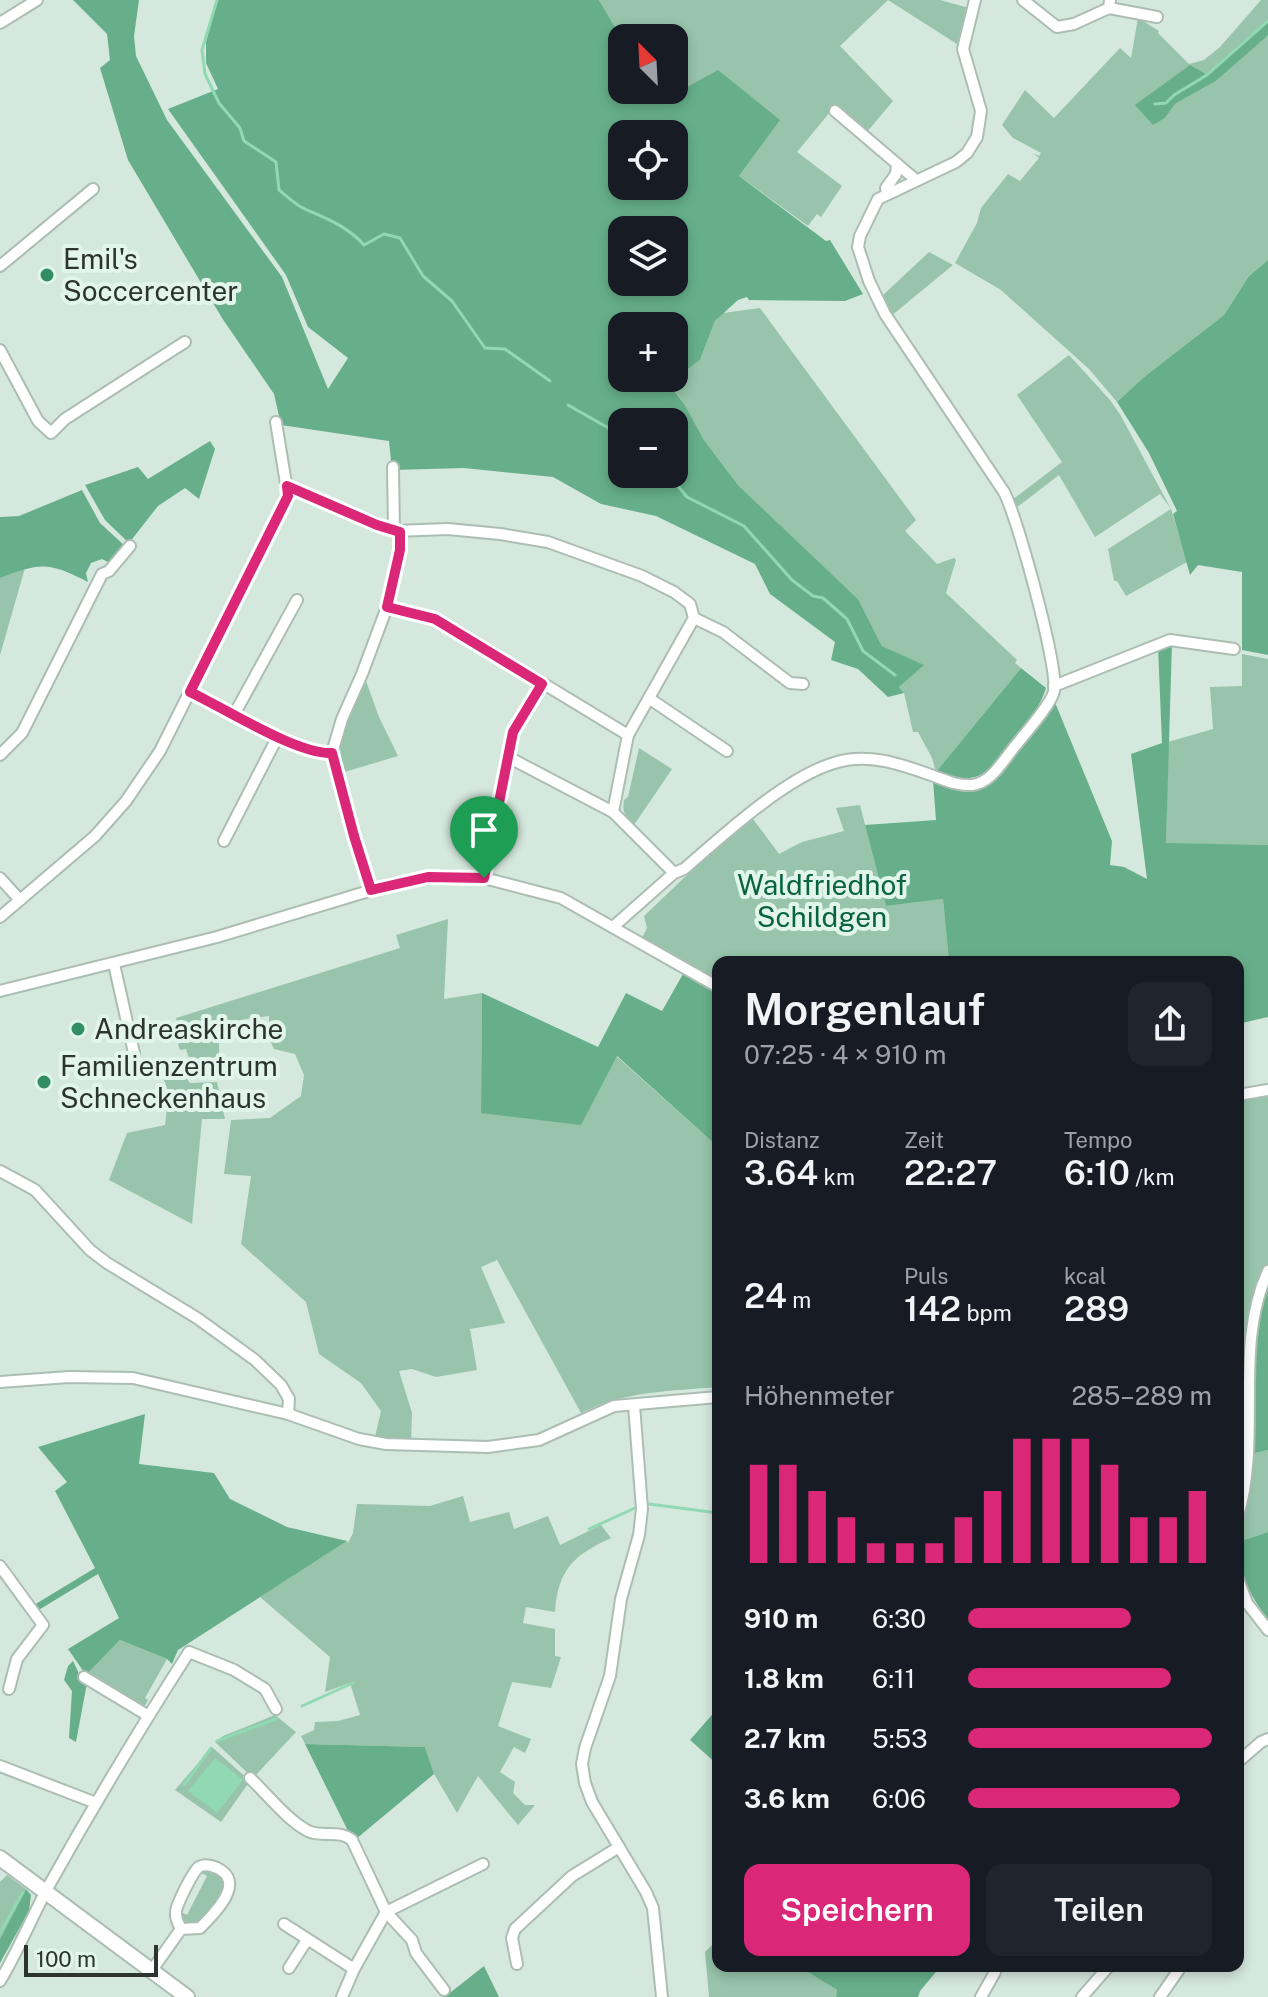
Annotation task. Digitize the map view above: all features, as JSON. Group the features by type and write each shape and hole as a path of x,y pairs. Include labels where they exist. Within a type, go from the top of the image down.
{"main road":[{"path":"0,1858 187,1997"}],"street":[{"path":"614,926 729,830 790,786 833,763 851,759 886,760 956,784 982,783 995,772 1053,695 1054,686 1032,578 1009,502 885,314 860,254 860,236 877,201 960,159 977,135 981,111 963,49 975,0"},
{"path":"1023,0 1057,27 1074,24 1109,4 1157,17"},
{"path":"0,23 33,1"},
{"path":"835,111 916,180"},
{"path":"887,194 886,188 896,174 897,164"},
{"path":"0,266 93,189"},
{"path":"0,350 38,421 51,433 65,419 185,342"},
{"path":"0,917 95,836 126,801 160,751 288,496 276,422"},
{"path":"371,890 332,753 342,719 387,607 400,550 393,467"},
{"path":"287,486 397,532 448,529 548,542 642,576 690,604 694,618 628,735 613,812"},
{"path":"0,755 22,733 102,574 109,571 130,546"},
{"path":"235,713 297,600"},
{"path":"387,607 435,619 628,735"},
{"path":"694,618 723,632 790,683 803,684"},
{"path":"1054,686 1170,640 1234,649"},
{"path":"484,878 513,732 542,684"},
{"path":"190,692 278,736 320,754 332,753"},
{"path":"650,699 727,751"},
{"path":"224,841 278,736"},
{"path":"508,757 613,812 674,873"},
{"path":"0,991 217,937 371,890 428,877 484,878 561,898 712,983"},
{"path":"0,878 20,900"},
{"path":"114,964 134,1053"},
{"path":"1244,1094 1268,1090"},
{"path":"0,1171 35,1190 90,1250 107,1263 197,1318 261,1366 286,1393 290,1406 288,1414"},
{"path":"1244,1493 1248,1478 1251,1343 1255,1311 1268,1271"},
{"path":"0,1382 69,1377 133,1378 288,1414 359,1439 386,1444 488,1447 539,1440 614,1406 712,1398"},
{"path":"634,1405 642,1509 639,1535 621,1599 610,1676 582,1764 587,1792 653,1908 662,1997"},
{"path":"0,1566 43,1625 17,1659 9,1689"},
{"path":"1244,1595 1268,1630"},
{"path":"0,1981 21,1946 45,1892 96,1803 147,1715 189,1652 234,1670 265,1689 276,1709"},
{"path":"84,1677 147,1715"},
{"path":"1244,1757 1268,1739"},
{"path":"0,1766 96,1803"},
{"path":"250,1778 301,1827 313,1834 341,1834 352,1840 386,1912 412,1940 416,1953 444,1990"},
{"path":"517,1964 512,1938 515,1929 572,1876 619,1847"},
{"path":"342,1997 386,1912 483,1864"},
{"path":"206,1865 227,1875 229,1892 209,1918 200,1928 181,1929 176,1920 176,1909 199,1867 206,1865"},
{"path":"284,1924 354,1969"},
{"path":"152,1970 181,1929"},
{"path":"289,1968 307,1940"},
{"path":"981,1997 995,1972"},
{"path":"1082,1997 1104,1972"},
{"path":"1160,1997 1177,1972"}],"green space":[{"path":"599,0 888,0 840,46 893,101 866,133 835,106 797,152 842,186 821,217 817,214 808,226 739,176 779,120 655,104 688,104 688,24 613,24"},
{"path":"888,0 940,0 969,8 957,44"},
{"path":"1261,0 1268,0 1268,21 1176,104 1216,81 1268,35 1268,260 1249,276 1224,315 1117,402 1089,369 1001,290 955,263 977,223 981,208 1008,174 1020,181 1039,158 1032,153 1039,156 1041,153 1013,138 1002,125 1025,90 1054,118 1120,48 1131,58 1138,18 1159,31 1189,64 1204,60 1220,47","holes":["1174,105 1165,118 1153,124"]},
{"path":"929,252 953,265 891,316 880,298"},
{"path":"760,308 916,520 905,531 937,564 956,560 946,593 1017,660 1015,663 1021,668 936,772 918,732 913,732 904,693 899,687 923,665 882,646 858,599 738,485 704,440 688,408 675,392 688,392 688,368 700,360 715,321 723,313"},
{"path":"1069,355 1121,416 1171,509 1160,494 1095,537 1059,475 1016,508 1012,500 1062,462 1017,395"},
{"path":"1171,509 1187,562 1126,596 1114,581 1108,549"},
{"path":"25,568 0,655 0,578"},
{"path":"1242,654 1268,659 1268,845 1166,844 1168,742 1213,729 1210,687 1242,686"},
{"path":"366,681 398,756 341,773 343,737"},
{"path":"639,748 672,769 634,825 625,814 623,804 628,797"},
{"name":"Waldfriedhof Schildgen","path":"860,805 886,906 943,899 948,956 712,956 712,979 642,938 647,928 644,916 728,836 753,819 779,854 802,842 844,831 836,808"},
{"path":"448,919 444,999 482,993 481,1113 616,1056 712,1142 712,1387 631,1396 581,1413 497,1260 481,1267 505,1323 470,1329 477,1370 436,1377 412,1369 399,1371 412,1413 411,1441 375,1437 381,1411 361,1383 319,1354 306,1302 241,1244 251,1176 224,1174 231,1120 270,1118 301,1096 304,1075 295,1054 274,1049 269,1038 269,1016 219,1023 219,1070 202,1069 191,1061 186,1049 180,1050 178,1044 182,1042 176,1018 400,948 396,935"},
{"path":"173,1060 190,1083 217,1082 225,1119 202,1119 192,1224 109,1180 127,1133 165,1125 169,1093 157,1062"},
{"path":"1268,1093 1268,1270 1260,1281 1244,1468 1244,1095"},
{"path":"1268,1450 1268,1532 1244,1540 1244,1506 1251,1454"},
{"path":"463,1496 470,1522 509,1512 514,1529 548,1516 560,1545 601,1525 611,1538 570,1565 560,1585 555,1612 526,1607 523,1623 555,1629 555,1656 561,1657 551,1688 512,1682 498,1726 531,1739 525,1753 514,1747 500,1772 515,1782 513,1793 525,1805 535,1805 518,1825 478,1776 457,1813 434,1774 425,1747 305,1744 301,1736 314,1730 315,1722 338,1721 360,1715 350,1683 325,1692 330,1657 260,1597 348,1543 353,1533 357,1504 430,1506"},
{"path":"120,1640 167,1659 145,1698 148,1700 143,1709 86,1675"},
{"path":"275,1715 296,1732 253,1778 215,1742"},
{"path":"212,1747 250,1781 221,1822 175,1790"},
{"path":"210,1869 225,1878 225,1890 197,1926 193,1928 180,1923 179,1911 187,1915 207,1876 199,1872"},
{"path":"7,1875 26,1889 0,1939 0,1882"},
{"path":"712,1945 712,1972 808,1972 837,1990 836,1997 709,1997 705,1952"}],"shaded area":[{"path":"73,0 139,0 134,36 136,56 167,120 282,277 328,389 348,358 308,327 286,275 168,109 218,89 206,63 206,42 217,0 599,0 613,24 608,24 608,104 688,104 688,86 718,70 780,120 739,176 826,241 830,240 863,294 845,301 749,300 747,297 738,300 715,321 700,360 688,369 688,312 608,312 608,392 675,392 687,408 608,408 608,488 688,488 688,411 704,440 738,485 858,599 882,646 924,665 899,687 904,693 888,697 858,669 831,660 835,642 770,594 755,564 656,516 601,504 553,477 464,468 392,470 389,441 281,425 274,394 222,318 128,160 100,68 110,60 107,34"},
{"path":"1268,21 1268,35 1265,38 1216,81 1175,104 1165,118 1153,125 1135,105 1190,65 1207,75"},
{"path":"1268,260 1268,655 1242,650 1242,572 1198,565 1190,575 1173,514 1177,511 1149,453 1117,402 1224,315 1249,276"},
{"path":"210,441 215,449 199,499 185,488 158,506 129,543 105,520 85,485 138,467 148,479"},
{"path":"82,490 100,523 126,547 112,564 102,559 91,563 86,573 88,582 45,566 0,578 0,517 19,516"},
{"path":"1172,642 1166,843 1268,845 1268,1017 1244,1023 1244,956 948,956 943,899 886,906 865,825 936,820 933,780 964,792 981,788 1005,768 1054,700 1112,841 1110,865 1124,867 1147,879 1131,754 1162,743 1158,647"},
{"path":"1021,668 1046,688 1028,723 1008,750 978,776 957,778 936,772"},
{"path":"683,974 712,991 712,1142 617,1056 581,1125 481,1113 482,993 598,1047 626,993 662,1011"},
{"path":"1268,1282 1268,1450 1251,1454 1258,1324"},
{"path":"145,1414 139,1464 214,1473 230,1499 287,1527 347,1541 178,1650 172,1664 167,1659 120,1640 86,1675 68,1649 119,1618 98,1574 37,1611 34,1605 95,1568 55,1491 67,1482 38,1447"},
{"path":"1268,1532 1268,1619 1246,1583 1244,1540"},
{"path":"73,1661 82,1680 87,1683 76,1742 69,1738 72,1691 64,1680"},
{"path":"712,1715 712,1760 690,1740"},
{"path":"305,1744 425,1747 434,1774 356,1839 349,1833"},
{"path":"215,1758 243,1780 217,1813 188,1791"},
{"path":"26,1889 31,1895 29,1911 0,1963 0,1939"},
{"path":"484,1966 499,1997 442,1995 448,1990 451,1992"},
{"path":"808,1972 936,1972 918,1997 836,1997 837,1990"}],"waterway":[{"path":"217,0 202,50 205,74 219,103 240,128 244,141 276,162 279,190 294,203 344,228 364,245 384,234 400,238 423,276 452,301 485,348 505,349 550,381"},
{"path":"1155,104 1166,103 1207,75 1268,21"},
{"path":"568,405 608,428"},
{"path":"680,488 687,497 744,526 792,580 813,596 823,598 847,619 863,651 895,675"},
{"path":"649,1504 712,1512"},
{"path":"589,1529 635,1508"},
{"path":"302,1706 353,1683"},
{"path":"217,1741 276,1719"},
{"path":"184,1785 211,1748"},
{"path":"0,1933 23,1892"}],"place":[{"name":"Emil's Soccercenter","path":"47,275"},
{"name":"Andreaskirche","path":"78,1029"},
{"name":"Familienzentrum Schneckenhaus","path":"44,1082"}],"route":[{"path":"287,486 400,532 400,550 387,607 435,619 542,684 513,732 484,878 428,877 371,890 332,753 320,754 278,736 190,692 288,496 287,486"}]}
